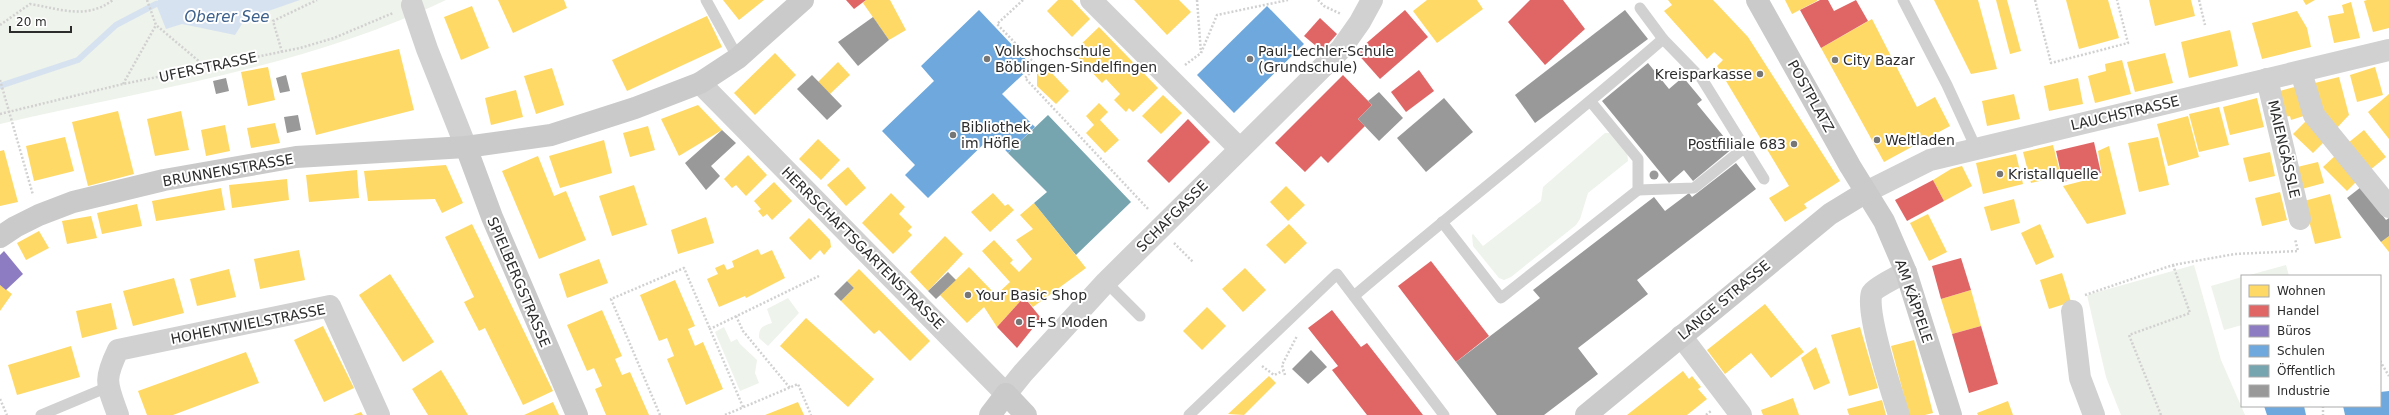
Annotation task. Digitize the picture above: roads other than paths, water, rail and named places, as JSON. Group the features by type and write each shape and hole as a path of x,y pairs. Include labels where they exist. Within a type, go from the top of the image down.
{"street":[{"name":"BRUNNENSTRASSE","path":"0,237 15,227 39,215 122,189 256,164 348,153 466,147 551,135 635,108 700,83 738,58 803,0"},
{"path":"1091,0 1168,79 1240,149"},
{"name":"SCHAFGASSE","path":"990,415 1023,373 1106,282 1341,49 1360,22 1372,0"},
{"name":"POSTPLATZ","path":"1758,0 1866,192"},
{"path":"412,5 427,49 466,147"},
{"name":"LAUCHSTRASSE","path":"1866,192 1930,160 2389,50"},
{"path":"2301,72 2314,115 2389,207"},
{"name":"MAIENGÄSSLE","path":"2267,79 2297,226"},
{"name":"HERRSCHAFTSGARTENSTRASSE","path":"700,83 1026,415"},
{"name":"SPIELBERGSTRASSE","path":"466,147 492,217 577,415"},
{"name":"AM KÄPPELE","path":"1866,192 1884,221 1906,272 1951,415"},
{"name":"LANGE STRASSE","path":"1586,415 1830,214 1866,192"},
{"path":"1899,415 1876,334 1871,299 1874,292 1906,272"},
{"name":"HOHENTWIELSTRASSE","path":"118,415 108,387 107,372 118,350 330,306 379,415"},
{"path":"2072,310 2080,378 2094,415"},
{"path":"1681,336 1741,415"}],"lane":[{"path":"706,0 738,58"},
{"path":"1903,0 1947,85 1976,148"},
{"path":"1640,8 1663,39 1702,79 1764,179"},
{"path":"1354,296 1442,222 1591,102 1663,39"},
{"path":"1591,102 1638,159 1638,190"},
{"path":"1442,222 1502,298 1638,190 1694,188 1744,148"},
{"path":"1189,415 1337,274 1444,415"},
{"path":"1106,282 1140,316"},
{"path":"41,415 108,387"}],"water":[{"name":"Oberer See","path":"158,0 300,0 245,19 235,35 182,24 166,29 156,4"}],"waterway":[{"path":"0,86 78,60 116,25 156,4"}],"place":[{"name":"Volkshochschule Böblingen-Sindelfingen","path":"987,59"},
{"name":"Paul-Lechler-Schule (Grundschule)","path":"1250,59"},
{"name":"City Bazar","path":"1835,60"},
{"name":"Kreisparkasse","path":"1760,74"},
{"name":"Bibliothek im Höfle","path":"953,135"},
{"name":"Weltladen","path":"1877,140"},
{"name":"Postfiliale 683","path":"1794,144"},
{"name":"Kristallquelle","path":"2000,174"},
{"name":"Your Basic Shop","path":"968,295"},
{"name":"E+S Moden","path":"1019,322"}]}
